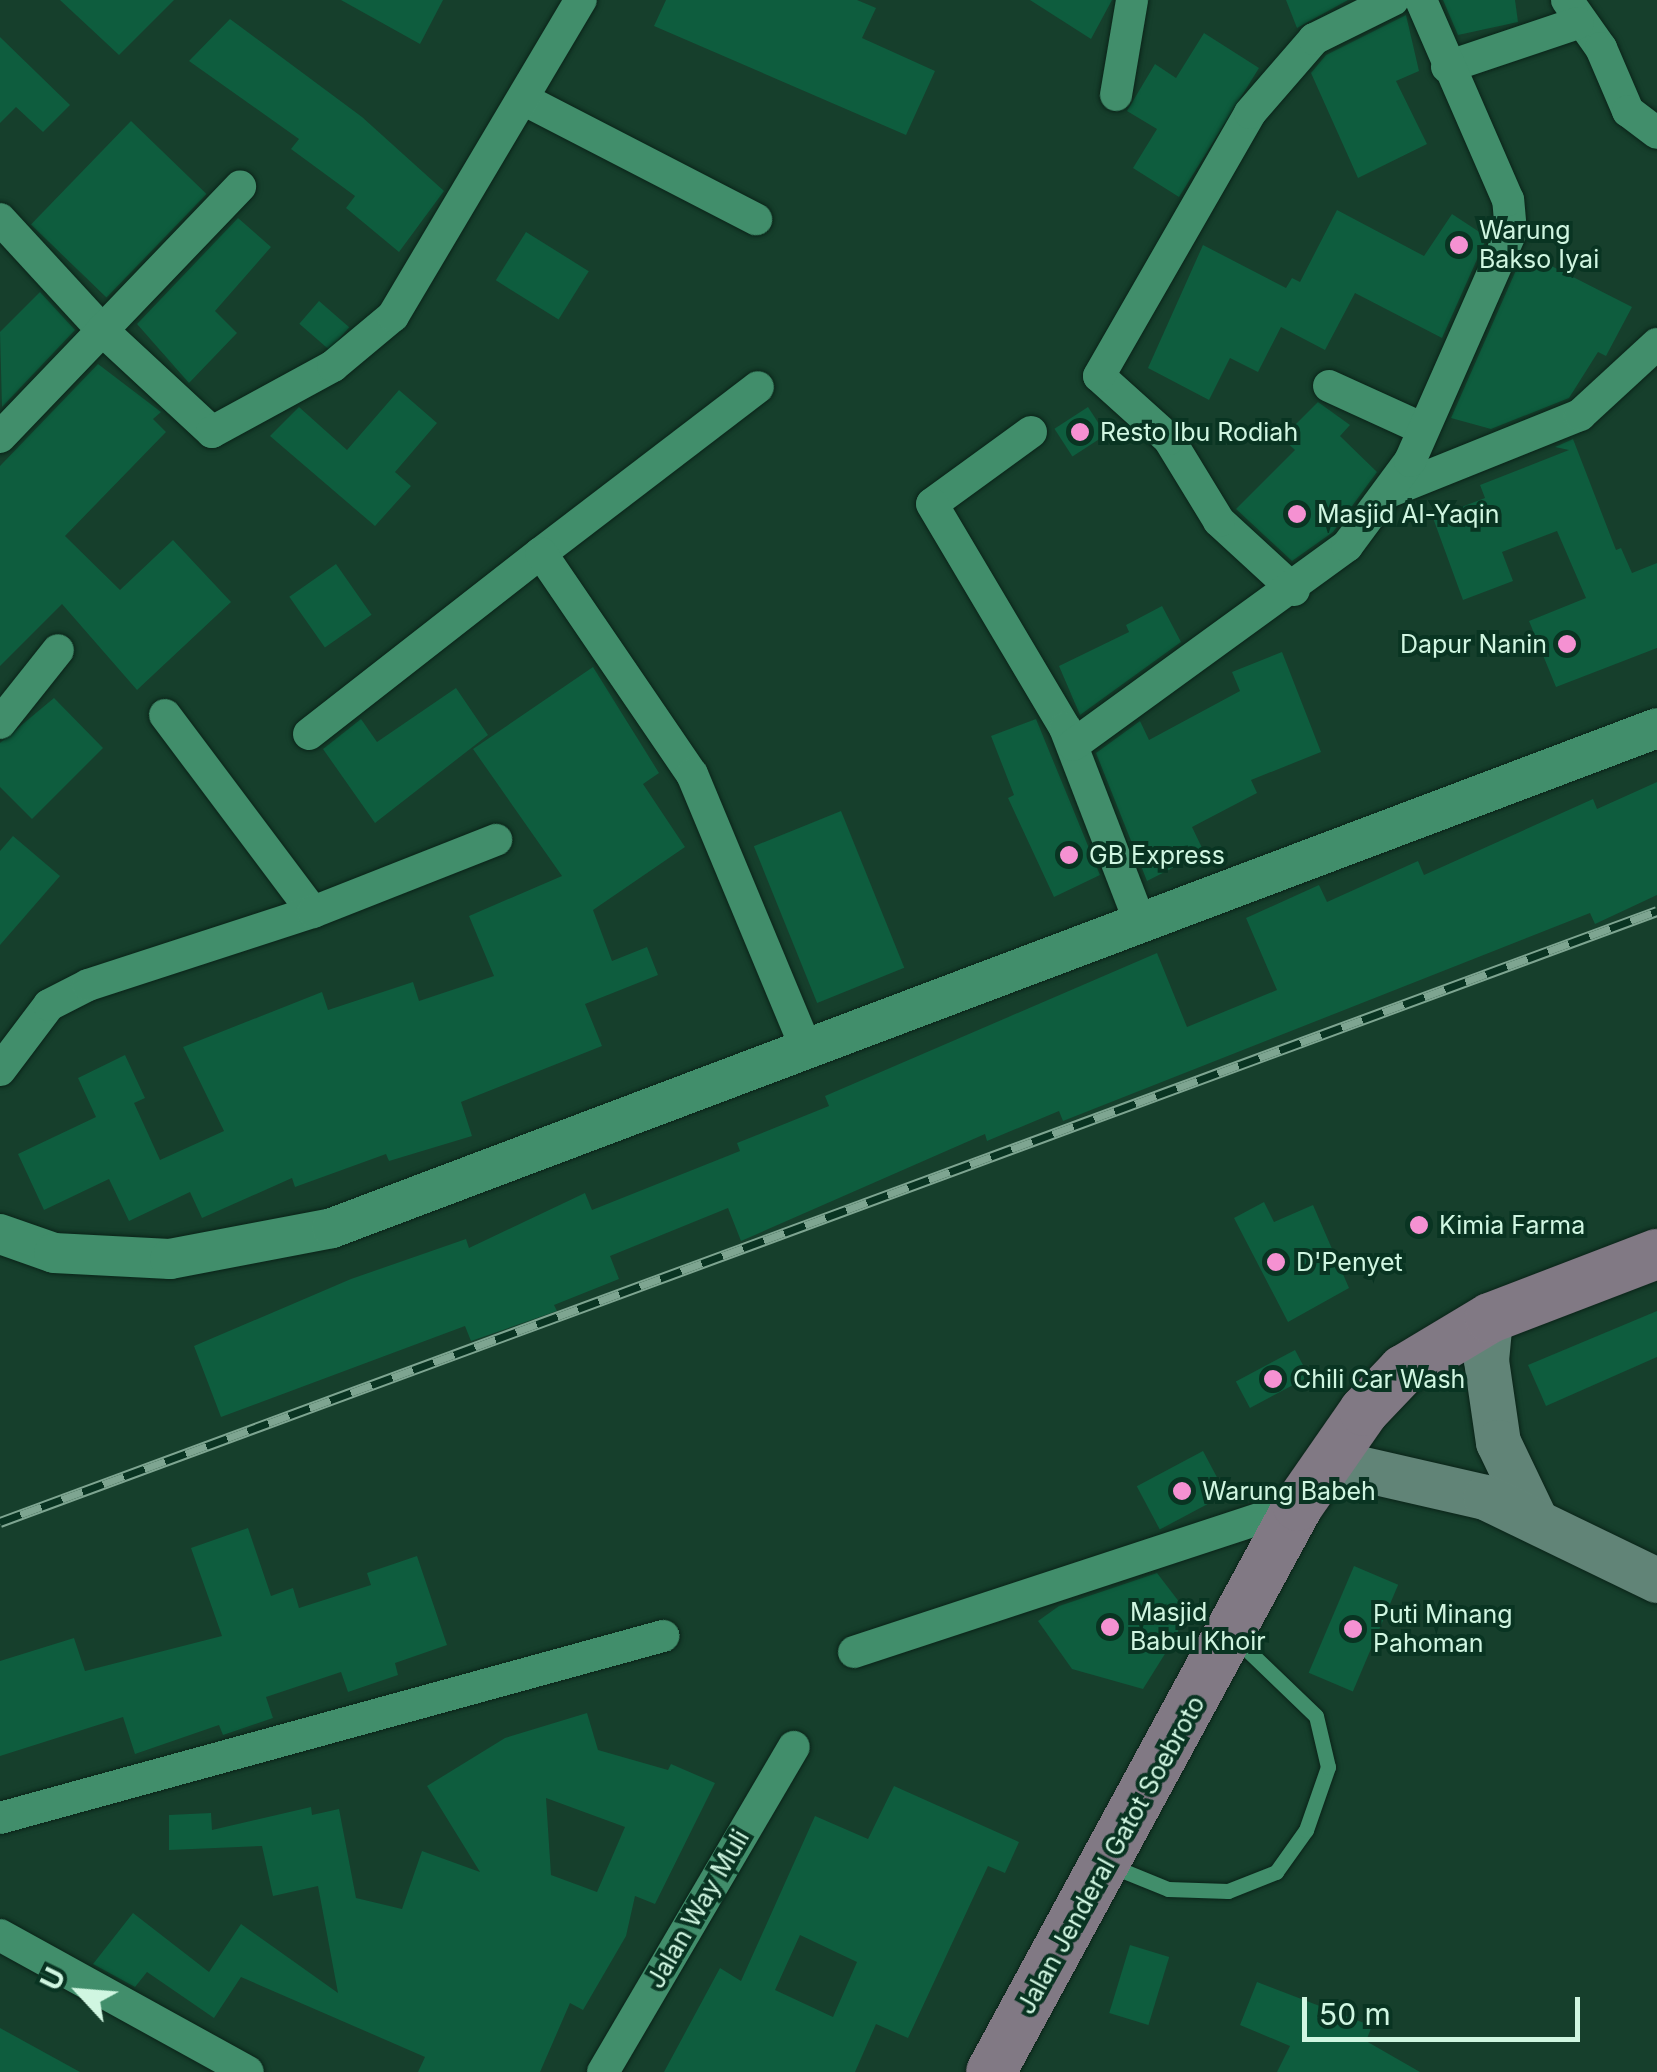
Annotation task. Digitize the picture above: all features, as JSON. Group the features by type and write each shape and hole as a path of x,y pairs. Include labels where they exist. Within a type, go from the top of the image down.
{"main road":[{"name":"Jalan Jenderal Gatot Soebroto","path":"990,2072 1233,1637 1298,1506 1328,1460 1403,1370 1490,1318 1657,1254"},
{"path":"1490,1318 1486,1360 1498,1442 1534,1517"},
{"path":"1328,1460 1433,1480 1534,1517 1657,1580"}],"street":[{"path":"0,219 102,330 212,432 333,366 384,326 527,101 581,0"},
{"path":"1116,96 1132,0"},
{"path":"1294,590 1219,521 1168,439 1099,376 1250,113 1314,39 1393,0"},
{"path":"1073,745 1294,590 1346,546 1391,490 1421,428 1510,232 1508,200 1421,0"},
{"path":"1447,67 1572,12 1601,48 1628,111 1653,138"},
{"path":"527,101 756,219"},
{"path":"0,437 240,187"},
{"path":"1391,490 1580,415 1657,344"},
{"path":"1328,386 1421,428"},
{"path":"309,734 758,387"},
{"path":"1031,432 932,504 1073,745 1141,925"},
{"path":"541,553 676,744 807,1050"},
{"path":"0,723 58,650"},
{"path":"165,714 313,912"},
{"path":"0,1234 54,1253 115,1259 282,1243 1141,925 1657,728"},
{"path":"0,1070 49,1005 88,984 313,912 496,840"},
{"path":"854,1652 1298,1506"},
{"path":"0,1818 663,1636"},
{"name":"Jalan Way Muli","path":"603,2072 794,1747"},
{"path":"0,1935 248,2072"}],"lane":[{"path":"1106,1863 1168,1889 1228,1891 1276,1872 1306,1830 1328,1767 1316,1716 1233,1637"}],"building":[{"path":"60,0 174,0 119,55"},
{"path":"341,0 443,0 420,44"},
{"path":"666,0 857,0 876,8 862,38 935,71 906,135 654,26"},
{"path":"1030,0 1112,0 1091,39"},
{"path":"1286,0 1348,0 1297,28"},
{"path":"1443,0 1515,0 1518,22 1458,35"},
{"path":"1406,15 1419,71 1396,81 1427,144 1358,178 1311,73 1326,55"},
{"path":"230,19 362,117 444,191 399,252 346,208 355,196 291,149 299,139 189,61"},
{"path":"1204,33 1259,68 1179,197 1133,168 1157,129 1127,111 1155,64 1176,78"},
{"path":"0,37 70,105 43,132 16,107 0,123"},
{"path":"131,121 207,194 106,298 31,225"},
{"path":"1337,210 1424,256 1452,214 1487,237 1442,338 1355,293 1325,350 1281,327 1258,372 1230,358 1209,400 1148,368 1203,245 1286,288 1292,278 1300,282"},
{"path":"238,218 271,247 215,311 237,333 189,383 137,324"},
{"path":"526,232 589,271 559,320 496,280"},
{"path":"1524,252 1632,307 1606,356 1598,352 1569,398 1491,429 1451,418"},
{"path":"40,292 75,330 2,407 0,332"},
{"path":"319,301 349,327 330,350 299,324"},
{"path":"98,364 161,412 153,419 166,432 65,536 120,590 173,540 231,602 137,690 62,604 0,666 0,466"},
{"path":"399,390 437,423 395,472 411,486 375,526 270,436 299,407 347,450"},
{"path":"1318,402 1350,425 1340,436 1377,472 1333,532 1292,561 1236,509 1295,450 1282,438"},
{"name":"Resto Ibu Rodiah","path":"1088,407 1106,435 1072,456 1054,429"},
{"path":"1573,439 1616,550 1621,548 1632,573 1657,563 1657,648 1556,687 1529,621 1586,598 1557,531 1502,552 1513,581 1463,600 1433,518 1485,498 1480,485 1569,450 1555,447"},
{"path":"336,564 372,615 325,647 289,597"},
{"path":"1162,606 1181,642 1080,715 1059,666 1129,632 1126,625"},
{"path":"1282,652 1321,752 1251,780 1257,793 1192,827 1204,852 1147,881 1096,753 1140,721 1149,740 1240,691 1232,672"},
{"path":"593,667 659,773 643,784 685,847 593,910 612,961 647,947 658,975 585,1004 602,1046 461,1102 472,1136 389,1161 386,1154 295,1187 292,1178 202,1218 190,1192 129,1221 109,1179 44,1210 18,1154 96,1117 78,1078 125,1055 145,1098 134,1103 160,1160 224,1131 183,1047 322,992 328,1010 413,982 419,1001 494,976 469,916 562,876 473,749"},
{"path":"456,688 488,735 375,823 323,749 361,719 377,742"},
{"path":"54,698 103,748 32,819 0,787 0,743"},
{"path":"1036,719 1100,875 1054,897 1008,798 1014,795 991,736"},
{"path":"1657,782 1657,895 1595,924 1590,913 1063,1121 1059,1111 987,1141 985,1134 741,1241 728,1208 610,1256 619,1279 554,1305 557,1311 471,1341 465,1326 221,1417 194,1346 351,1279 466,1239 469,1248 585,1193 592,1210 740,1151 737,1143 829,1106 825,1096 1157,953 1187,1027 1277,990 1246,918 1319,885 1327,902 1418,861 1424,875 1593,799 1597,809"},
{"path":"841,811 904,968 817,1003 754,846"},
{"path":"13,836 60,876 0,945 0,851"},
{"path":"1264,1202 1274,1222 1313,1205 1349,1288 1288,1322 1234,1218"},
{"path":"1657,1311 1657,1357 1546,1406 1528,1365"},
{"name":"Chili Car Wash","path":"1295,1350 1309,1376 1250,1408 1236,1381"},
{"name":"Warung Babeh","path":"1203,1451 1226,1494 1160,1529 1137,1486"},
{"path":"248,1528 271,1596 293,1588 299,1608 371,1585 367,1573 417,1556 447,1645 395,1663 398,1675 348,1692 341,1672 266,1697 273,1718 223,1735 219,1725 135,1754 123,1717 0,1756 0,1661 74,1638 85,1671 222,1636 191,1548"},
{"name":"Puti Minang Pahoman","path":"1354,1566 1398,1585 1353,1692 1309,1673"},
{"name":"Masjid Babul Khoir","path":"1157,1573 1180,1603 1178,1633 1143,1689 1072,1669 1038,1621 1059,1606"},
{"path":"587,1713 598,1750 668,1770 671,1764 715,1783 655,1904 635,1896 626,1936 583,2010 570,2003 540,2072 418,2072 425,2057 241,1977 214,2018 147,1972 135,1987 93,1964 133,1913 209,1972 241,1924 338,1993 318,1886 273,1896 262,1846 169,1850 169,1815 211,1813 212,1830 311,1807 312,1815 339,1809 356,1898 402,1909 422,1851 480,1872 427,1786 505,1738","holes":["546,1798 625,1827 597,1892 551,1875"]},
{"path":"894,1786 1019,1842 1005,1873 988,1866 908,2038 876,2024 855,2072 664,2072 720,1968 741,1981 815,1816 868,1839","holes":["800,1935 857,1962 833,2017 775,1990"]},
{"path":"1130,1945 1169,1957 1148,2025 1109,2013"},
{"path":"1257,1982 1372,2026 1366,2041 1420,2072 1277,2072 1290,2046 1240,2025"},
{"path":"0,2028 80,2072 0,2072"}],"railway":[{"path":"0,1522 1657,911"}],"place":[{"name":"Warung Bakso Iyai","path":"1459,245"},
{"name":"Resto Ibu Rodiah","path":"1080,432"},
{"name":"Masjid Al-Yaqin","path":"1297,514"},
{"name":"Dapur Nanin","path":"1567,644"},
{"name":"GB Express","path":"1069,855"},
{"name":"Kimia Farma","path":"1419,1225"},
{"name":"D'Penyet","path":"1276,1262"},
{"name":"Chili Car Wash","path":"1273,1379"},
{"name":"Warung Babeh","path":"1182,1491"},
{"name":"Masjid Babul Khoir","path":"1110,1627"},
{"name":"Puti Minang Pahoman","path":"1353,1629"}]}
